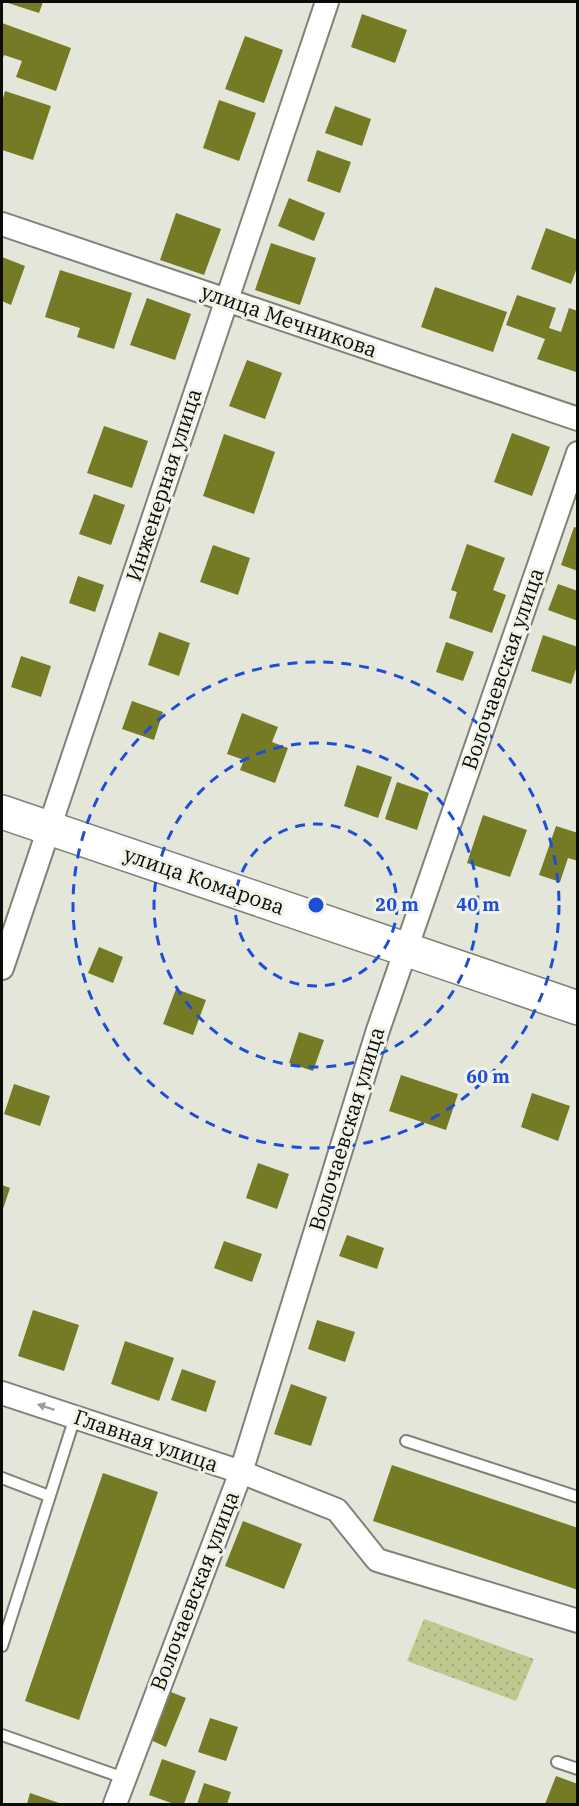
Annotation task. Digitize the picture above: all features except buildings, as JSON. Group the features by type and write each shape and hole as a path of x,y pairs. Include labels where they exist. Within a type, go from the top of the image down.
{"main road":[{"name":"улица Комарова","path":"2,812 578,1008"}],"street":[{"name":"Инженерная улица","path":"2,968 327,2"},
{"name":"улица Мечникова","path":"2,224 578,419"},
{"name":"Волочаевская улица","path":"115,1804 241,1472 374,1041 578,453"},
{"name":"Главная улица","path":"2,1393 241,1472 337,1510 377,1560 578,1621"}],"lane":[{"path":"2,1646 75,1417"},
{"path":"406,1441 578,1497"},
{"path":"2,1478 50,1496"},
{"path":"2,1735 124,1778"},
{"path":"557,1762 578,1769"}],"green space":[{"path":"424,1619 534,1659 516,1701 407,1661"}]}
